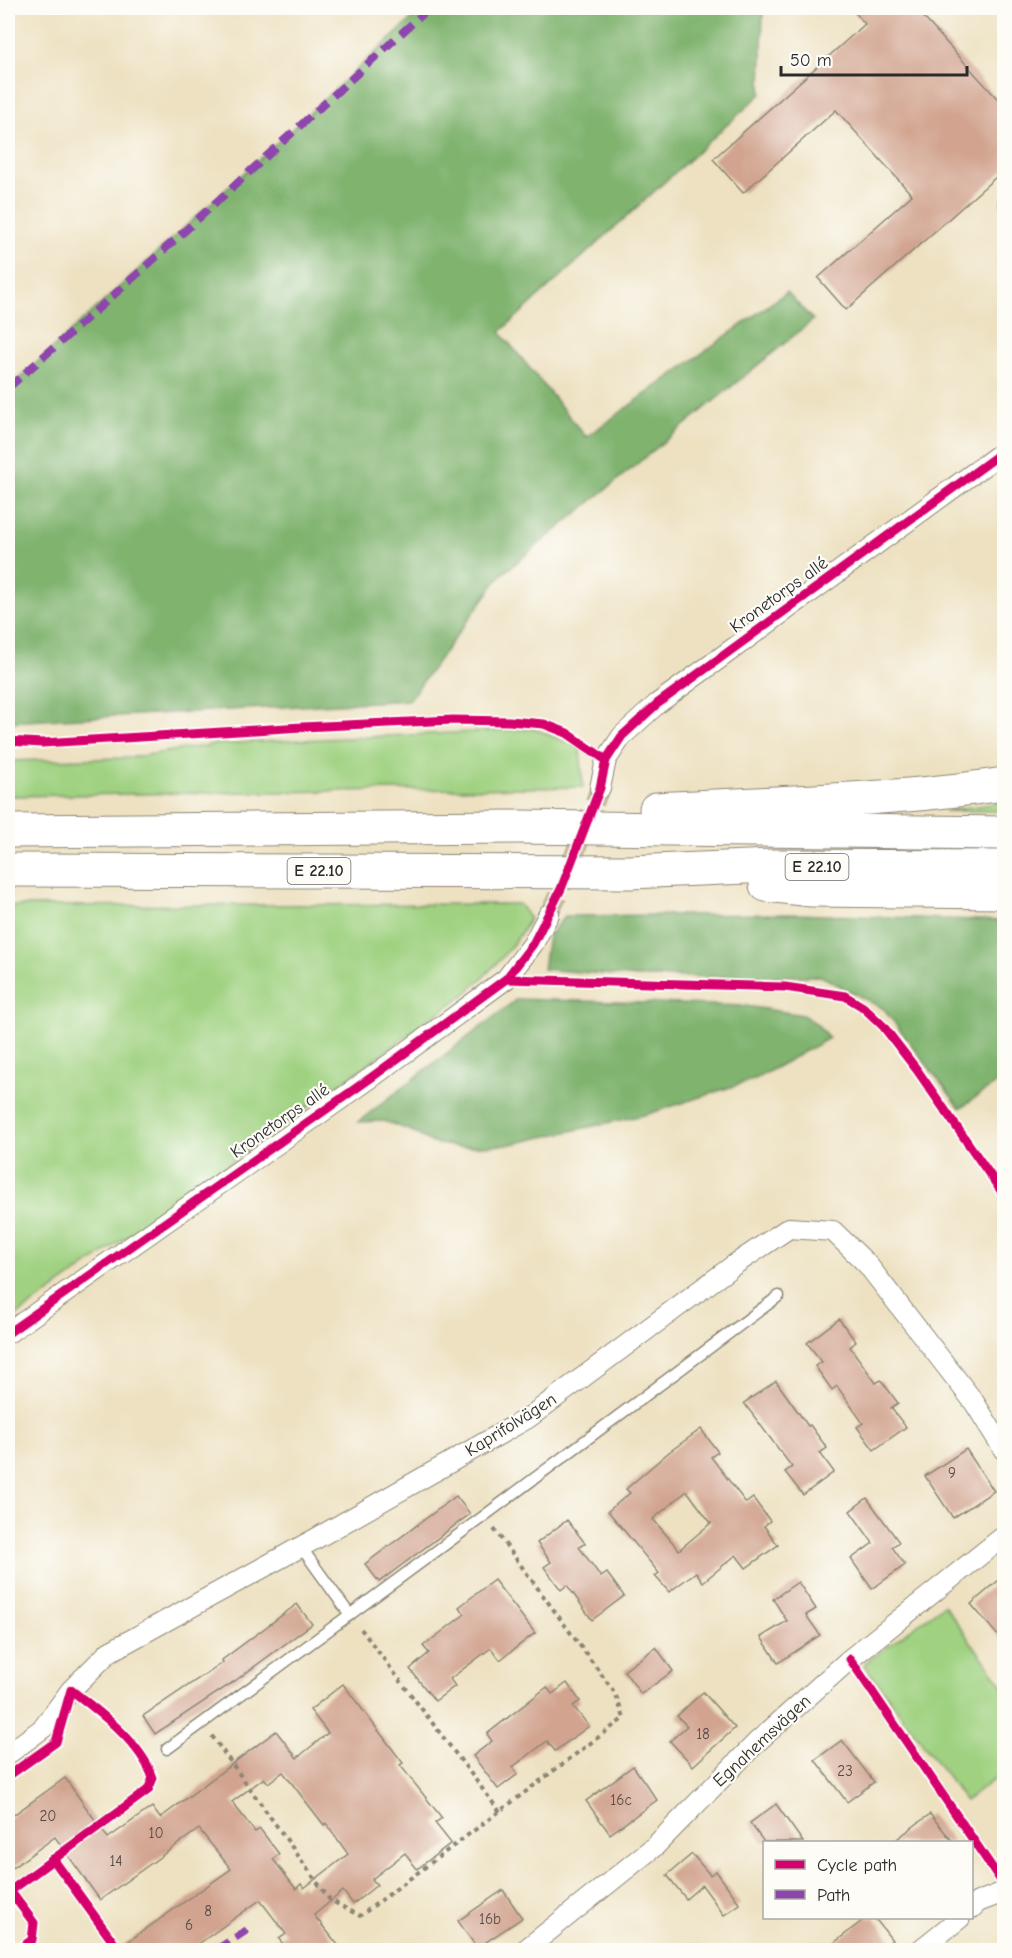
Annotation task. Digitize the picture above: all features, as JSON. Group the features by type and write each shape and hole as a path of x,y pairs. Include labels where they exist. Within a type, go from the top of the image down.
{"highway":[{"path":"517,827 620,812 852,800 1005,784"},
{"name":"E 22.10","path":"8,831 517,827 1005,833"},
{"name":"E 22.10","path":"8,870 630,872 772,866 1005,867"},
{"path":"630,872 812,890 1005,892"}],"street":[{"name":"Kronetorps allé","path":"600,788 606,760 622,736 657,704 1005,451"},
{"name":"Kronetorps allé","path":"8,1333 506,979 533,944 549,914"},
{"name":"Kaprifolvägen","path":"8,1754 43,1728 71,1690 109,1652 301,1547 528,1418 734,1265 789,1228 833,1231 867,1264 974,1402 1005,1450"},
{"name":"Egnahemsvägen","path":"525,1950 655,1846 757,1742 850,1659 1005,1536"},
{"path":"975,1905 1005,1892"},
{"path":"920,1950 958,1919"}],"lane":[{"path":"167,1749 779,1296"},
{"path":"301,1547 350,1615"}],"path":[{"path":"203,1723 330,1900 360,1916 624,1718 615,1693 484,1516"},
{"path":"350,1615 500,1812"}],"green space":[{"path":"424,8 763,8 761,94 500,332 586,437 787,292 813,320 501,575 409,700 8,722 8,389"},
{"path":"535,729 580,748 583,787 8,796 8,761 127,758 217,744"},
{"path":"1004,802 1004,811 945,811"},
{"path":"519,904 530,919 500,960 464,995 8,1322 8,906"},
{"path":"795,914 1004,921 1004,1078 960,1108 884,1009 821,976 638,977 543,969 548,936 565,916"},
{"path":"517,999 746,1006 803,1015 817,1024 829,1038 755,1079 648,1114 507,1145 458,1147 433,1143 409,1130 384,1121 358,1122"},
{"path":"944,1605 1004,1687 1004,1772 965,1801 864,1664"}],"building":[{"path":"851,8 915,8 1005,107 1005,169 846,310 818,278 912,195 836,110 743,193 713,159 865,24"},
{"path":"839,1319 856,1342 850,1347 876,1383 881,1380 898,1403 891,1408 906,1427 874,1450 857,1427 863,1423 837,1386 832,1390 815,1366 822,1362 807,1343"},
{"path":"776,1381 827,1448 820,1453 834,1472 803,1495 785,1472 792,1467 744,1403"},
{"path":"701,1429 718,1452 711,1457 746,1503 753,1498 770,1521 764,1526 778,1545 746,1568 736,1555 703,1582 696,1572 669,1592 655,1576 659,1573 608,1511 630,1493 626,1489 669,1452","holes":["687,1491 711,1523 679,1550 653,1519"]},
{"path":"966,1449 994,1491 953,1518 925,1476"},
{"path":"456,1496 470,1514 379,1582 365,1564"},
{"path":"867,1498 899,1542 892,1547 905,1565 872,1589 851,1559 873,1543 850,1511"},
{"path":"567,1520 585,1543 579,1547 601,1577 607,1573 624,1596 592,1620 567,1585 561,1590 544,1567 551,1562 537,1543"},
{"path":"1005,1575 1005,1644 971,1604"},
{"path":"494,1580 535,1633 500,1660 491,1648 450,1679 455,1686 435,1701 410,1669 429,1653 423,1646 465,1614 459,1607"},
{"path":"798,1582 816,1609 806,1615 820,1635 778,1663 761,1637 787,1621 773,1599"},
{"path":"297,1604 312,1624 235,1681 155,1734 143,1716 223,1662 222,1660"},
{"path":"656,1647 673,1671 641,1694 624,1671"},
{"path":"567,1683 580,1701 573,1706 589,1726 555,1751 547,1741 513,1767 518,1774 498,1789 473,1756 492,1741 487,1734 547,1687 552,1694"},
{"path":"343,1684 403,1763 400,1765 442,1818 435,1823 451,1843 417,1869 405,1853 372,1879 377,1885 353,1904 343,1891 314,1915 342,1950 288,1950 279,1939 286,1934 260,1900 190,1950 116,1950 231,1869 199,1829 100,1900 55,1837 8,1871 8,1819 65,1778 108,1838 152,1807 160,1818 276,1731 297,1758 328,1733 310,1710","holes":["283,1772 324,1825 326,1823 348,1854 304,1888 301,1884 296,1889 273,1859 279,1854 260,1829 255,1832 232,1802 264,1778 268,1783"]},
{"path":"703,1692 735,1728 693,1766 670,1741 687,1726 677,1716"},
{"path":"842,1740 874,1782 847,1802 815,1760"},
{"path":"633,1766 657,1800 610,1834 586,1801"},
{"path":"776,1804 802,1841 763,1841 750,1823"},
{"path":"930,1814 952,1841 894,1841"},
{"path":"692,1854 710,1875 716,1871 740,1904 724,1915 702,1885 686,1899 667,1875"},
{"path":"503,1890 522,1918 477,1948 458,1921"},
{"path":"864,1919 876,1919 892,1940 879,1950 825,1950"}],"tunnel":[{"path":"549,914 600,788"}],"marked path":[{"path":"8,388 142,270 429,8"},
{"path":"216,1950 247,1930"}],"cycle path":[{"path":"8,1333 372,1077 506,979 533,944 561,889 600,788 606,760 622,736 657,704 1004,451"},
{"path":"8,741 42,743 302,727 453,720 509,721 544,724 567,733 606,760"},
{"path":"506,979 785,987 845,996 863,1007 883,1026 917,1070 1004,1195"},
{"path":"850,1659 1004,1885"},
{"path":"8,1776 56,1742 71,1690 118,1729 139,1753 153,1778 148,1790 10,1891"},
{"path":"53,1859 119,1950"},
{"path":"8,1888 34,1923 32,1940 18,1950"}]}
